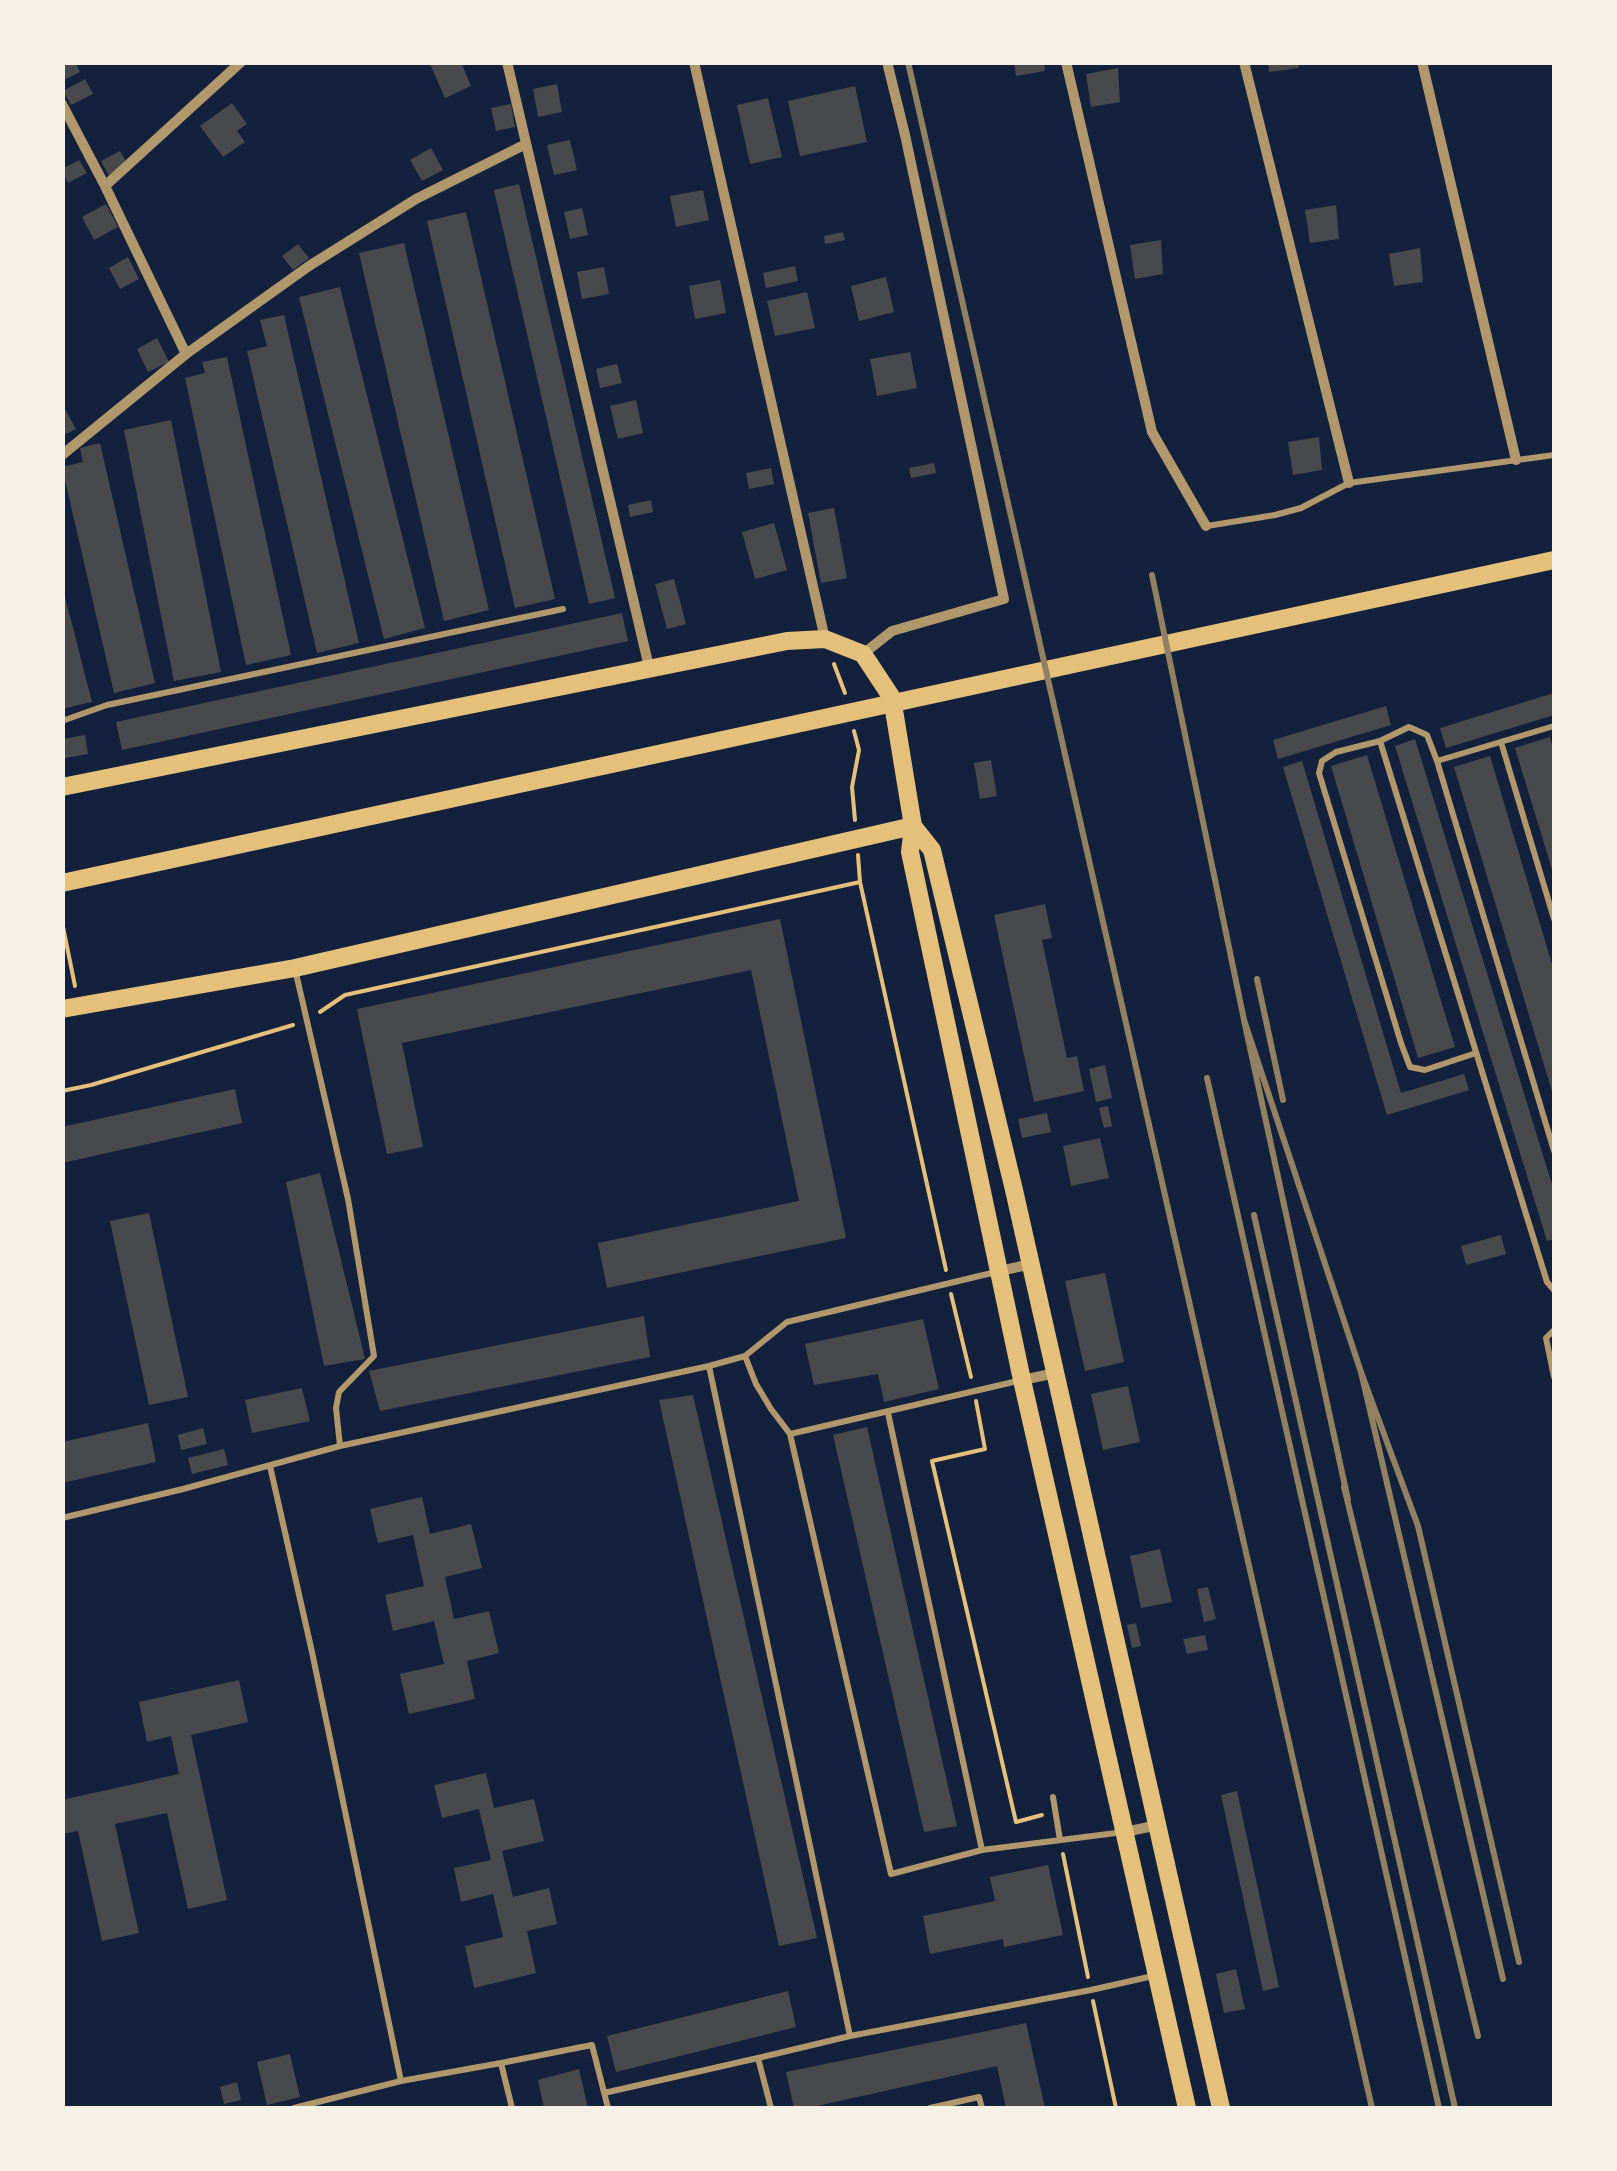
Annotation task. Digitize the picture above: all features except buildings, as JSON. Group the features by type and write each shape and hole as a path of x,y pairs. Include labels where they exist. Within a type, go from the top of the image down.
{"main road":[{"path":"62,883 1554,560"},
{"path":"62,788 787,641 825,639 863,654 892,698 913,826 910,852 1022,1380 1187,2108"},
{"path":"70,1007 295,968 913,826"},
{"path":"913,826 932,850 1031,1264 1158,1826 1197,1967 1221,2108"}],"street":[{"path":"105,186 241,62"},
{"path":"507,62 649,667"},
{"path":"694,62 825,639"},
{"path":"863,654 892,631 1004,599 888,62"},
{"path":"1066,62 1152,432 1206,526"},
{"path":"1244,62 1349,483"},
{"path":"1422,62 1516,460"},
{"path":"62,104 186,354"},
{"path":"62,456 186,354 309,266 401,208 526,144"},
{"path":"1000,1272 1031,1264"},
{"path":"1022,1380 1056,1373"},
{"path":"1126,1832 1158,1826"}],"lane":[{"path":"1206,526 1275,516 1301,508 1349,483 1554,455"},
{"path":"62,721 107,704 563,610"},
{"path":"1437,761 1554,726"},
{"path":"1476,1053 1425,1070 1410,1067 1319,773 1322,761 1336,752 1409,727 1426,734 1437,761 1554,1151"},
{"path":"1380,740 1547,1282 1554,1290"},
{"path":"1500,742 1554,919"},
{"path":"295,968 348,1199 374,1356 339,1392 336,1408 340,1446"},
{"path":"62,1518 340,1446 708,1366 744,1356 787,1322 1000,1272"},
{"path":"1554,1330 1546,1338 1554,1377"},
{"path":"744,1356 771,1410 790,1434 891,1874 982,1850 1126,1832"},
{"path":"708,1366 850,2036"},
{"path":"790,1434 1022,1380"},
{"path":"888,1413 982,1850"},
{"path":"270,1466 401,2081"},
{"path":"1052,1797 1060,1840"},
{"path":"604,2093 850,2036 1157,1974"},
{"path":"294,2108 401,2081 592,2044 608,2108"},
{"path":"758,2058 771,2108"},
{"path":"501,2062 512,2108"},
{"path":"930,2108 979,2097 982,2108"}],"path":[{"path":"860,882 984,1449 932,1461 1016,1822 1042,1814 1060,1840 1116,2108"},
{"path":"62,922 70,1007"}],"railway":[{"path":"908,62 1372,2108"},
{"path":"1152,575 1244,1020"},
{"path":"1257,979 1283,1100"},
{"path":"1348,1500 1244,1020 1361,1372"},
{"path":"1207,1078 1439,2108"},
{"path":"1254,1215 1455,2108"},
{"path":"1503,1979 1361,1372 1418,1526 1519,1962"},
{"path":"1344,1487 1478,2036"}]}
